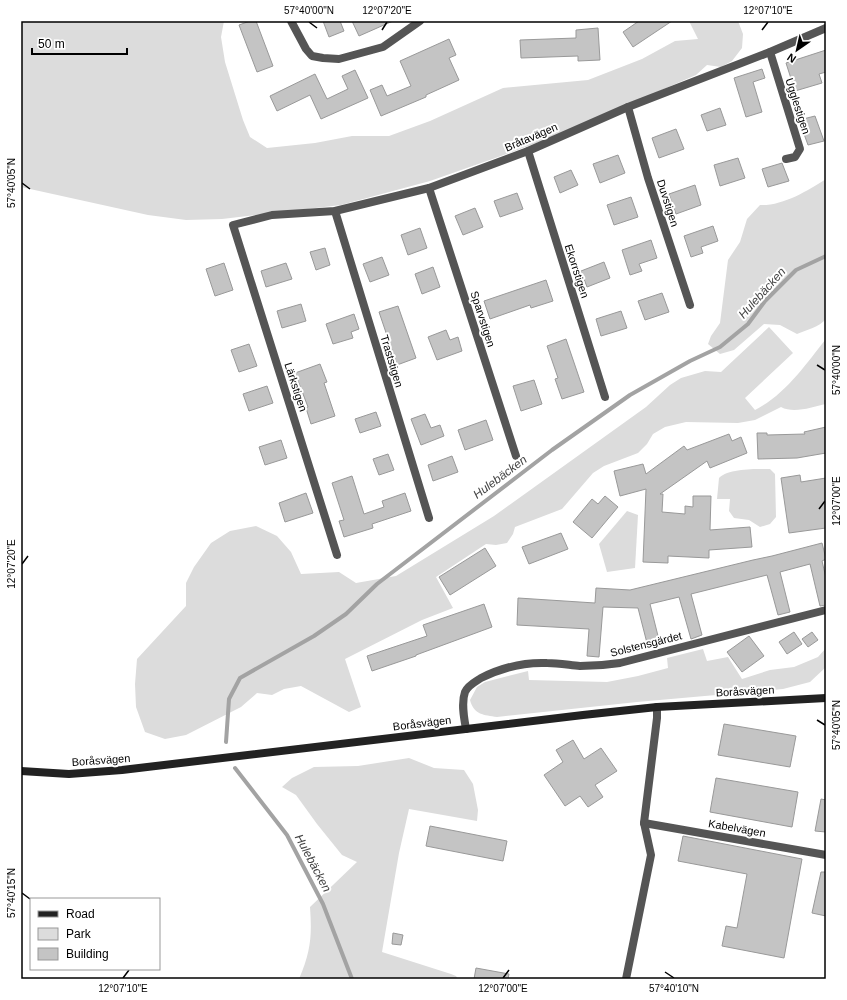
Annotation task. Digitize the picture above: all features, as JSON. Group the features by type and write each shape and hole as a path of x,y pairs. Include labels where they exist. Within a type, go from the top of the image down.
{"street":[{"path":"291,21 306,49 312,56 339,59 383,47 420,21"},
{"name":"Bråtavägen","path":"233,225 272,215 335,211 429,188 528,151 628,107 770,52 826,28"},
{"name":"Ugglestigen","path":"770,52 800,149 795,157 786,159"},
{"name":"Duvstigen","path":"628,107 648,178 690,305"},
{"name":"Ekorrstigen","path":"528,151 605,397"},
{"name":"Sparvstigen","path":"429,188 516,456"},
{"name":"Traststigen","path":"335,211 429,518"},
{"name":"Lärkstigen","path":"233,225 337,555"},
{"name":"Solstensgärdet","path":"466,729 464,719 465,692 469,686 494,671 513,666 546,663 599,666 620,663 826,610"},
{"name":"Boråsvägen","path":"21,771 69,774 122,770 657,707 826,698"},
{"path":"626,979 650,855 644,823 657,718 657,707"},
{"name":"Kabelvägen","path":"644,823 826,855"}],"green space":[{"path":"21,21 224,21 221,37 225,62 243,120 250,137 267,148 315,143 352,136 389,136 430,121 503,88 588,80 642,59 675,41 698,39 689,21 738,21 743,34 742,48 732,61 721,67 707,65 696,75 558,135 430,181 341,205 222,219 186,220 148,215 21,187"},
{"path":"826,179 826,319 816,326 797,334 780,325 764,324 734,350 720,354 708,344 711,336 720,323 728,260 740,242 747,219 760,205 769,205 794,197"},
{"path":"769,327 793,353 745,398 755,410 766,404 785,388 826,339 826,404 797,410 781,407 755,420 738,423 686,422 665,427 653,434 647,444 638,453 604,466 593,473 562,509 515,527 513,534 507,543 496,545 486,544 436,577 453,608 422,620 345,659 361,707 349,712 301,686 284,689 272,695 257,693 241,707 186,735 165,739 145,732 136,707 135,684 137,659 186,606 186,583 194,567 211,543 230,531 256,526 277,536 291,552 301,574 339,572 356,583 396,576 494,516 646,407 670,385 681,378 705,371 721,372"},
{"path":"770,469 775,474 776,517 770,524 760,527 749,520 734,518 729,511 730,499 717,499 719,478 723,475 729,472 743,470"},
{"path":"627,511 638,515 635,568 607,572 599,544"},
{"path":"826,648 826,667 810,682 783,689 637,702 497,717 480,713 474,709 470,700 477,687 485,682 528,671 529,680 607,682 668,668 667,658 703,649 707,661 728,657 742,679 770,670 794,667 818,657"},
{"path":"409,758 434,768 464,770 473,784 478,810 477,821 409,809 399,853 382,952 451,974 456,976 458,979 299,979 310,943 310,907 357,862 342,855 296,795 282,787 292,778 314,767 358,766"}],"building":[{"path":"250,21 256,21 273,66 257,72 239,25"},
{"path":"323,21 340,21 344,31 329,37"},
{"path":"352,21 393,21 359,36"},
{"path":"639,21 672,21 633,47 623,32"},
{"path":"598,28 600,60 578,61 578,56 521,58 520,40 576,38 576,30"},
{"path":"449,39 456,55 449,58 459,80 426,95 426,97 381,116 370,90 382,85 387,96 411,86 400,61"},
{"path":"826,50 826,72 819,74 822,83 795,91 786,63"},
{"path":"762,69 765,78 753,82 762,112 746,117 734,78"},
{"path":"355,70 368,98 321,119 310,95 277,111 270,96 315,74 327,99 348,89 342,76"},
{"path":"720,108 726,125 707,131 701,115"},
{"path":"815,116 824,141 808,145 799,120"},
{"path":"676,129 684,149 659,158 652,138"},
{"path":"618,155 625,173 600,183 593,164"},
{"path":"738,158 745,178 720,186 714,165"},
{"path":"782,163 789,181 768,187 762,169"},
{"path":"571,170 578,185 560,193 554,177"},
{"path":"695,185 701,205 676,214 669,194"},
{"path":"517,193 523,209 500,217 494,201"},
{"path":"631,197 638,217 614,225 607,205"},
{"path":"475,208 483,227 463,235 455,216"},
{"path":"713,226 718,241 701,247 703,253 691,257 684,236"},
{"path":"420,228 427,248 408,255 401,235"},
{"path":"651,240 657,258 639,264 642,271 630,275 622,250"},
{"path":"325,248 330,265 316,270 310,252"},
{"path":"382,257 389,275 370,282 363,264"},
{"path":"604,262 610,278 587,287 581,271"},
{"path":"224,263 233,290 215,296 206,269"},
{"path":"286,263 292,279 266,287 261,271"},
{"path":"433,267 440,287 422,294 415,274"},
{"path":"546,280 553,301 531,308 530,305 490,319 484,301"},
{"path":"662,293 669,312 645,320 638,301"},
{"path":"301,304 306,321 282,328 277,311"},
{"path":"398,306 416,358 397,365 379,312"},
{"path":"621,311 627,328 601,336 596,319"},
{"path":"354,314 359,329 351,332 353,338 333,344 326,324"},
{"path":"446,330 450,340 458,337 462,351 437,360 428,337"},
{"path":"566,339 584,392 562,399 555,379 558,378 547,346"},
{"path":"249,344 257,366 239,372 231,350"},
{"path":"320,364 327,382 324,383 335,416 311,424 306,408 308,407 295,373"},
{"path":"534,380 542,404 521,411 513,386"},
{"path":"267,386 273,403 249,411 243,394"},
{"path":"376,412 381,426 360,433 355,419"},
{"path":"425,414 431,428 440,425 444,436 421,445 411,419"},
{"path":"486,420 493,440 465,450 458,430"},
{"path":"826,427 826,453 797,458 758,459 757,433 767,433 767,435 805,434 804,432"},
{"path":"729,434 732,441 741,437 747,453 710,468 707,461 660,494 663,494 662,512 685,514 685,506 693,507 693,496 711,496 710,530 750,527 752,547 709,550 709,558 668,556 668,563 643,562 646,489 620,496 614,471 643,464 646,474 684,446 687,450"},
{"path":"281,440 287,458 265,465 259,447"},
{"path":"388,454 394,470 379,475 373,459"},
{"path":"452,456 458,472 433,481 428,465"},
{"path":"800,475 801,482 826,478 826,528 789,533 781,478"},
{"path":"352,476 364,514 384,507 382,501 405,493 411,511 372,524 373,528 344,537 339,521 344,520 332,483"},
{"path":"306,493 313,513 285,522 279,503"},
{"path":"605,496 618,507 592,538 573,522 592,499 598,504"},
{"path":"561,533 568,549 529,564 522,547"},
{"path":"822,543 826,559 822,561 826,578 826,605 820,606 810,564 780,572 790,612 778,615 767,575 691,594 702,635 691,639 679,597 650,604 660,644 648,647 638,608 603,607 599,657 587,656 589,629 517,625 518,598 595,603 596,588 630,590"},
{"path":"485,548 496,566 450,595 439,577"},
{"path":"484,604 492,627 372,671 367,656 427,636 423,625"},
{"path":"794,632 802,644 787,654 779,642"},
{"path":"812,632 818,640 808,647 802,639"},
{"path":"749,636 764,656 742,672 727,652"},
{"path":"724,724 796,736 790,767 718,755"},
{"path":"573,740 584,759 601,748 617,771 595,785 603,797 588,807 580,796 565,806 544,775 563,762 556,750"},
{"path":"716,778 798,792 792,827 710,812"},
{"path":"821,799 826,800 826,832 815,831"},
{"path":"430,826 507,841 503,861 426,846"},
{"path":"683,836 802,859 784,958 722,946 726,926 737,928 747,874 678,861"},
{"path":"821,872 826,872 826,916 812,913"},
{"path":"393,933 403,935 401,945 392,944"},
{"path":"476,968 509,974 508,979 474,979"}],"waterway":[{"name":"Hulebäcken","path":"226,742 229,699 240,678 314,636 346,614 377,584 552,450 630,395 690,361 720,347 748,324 765,301 796,270 826,256"},
{"name":"Hulebäcken","path":"235,768 287,835 323,904 352,979"}]}
